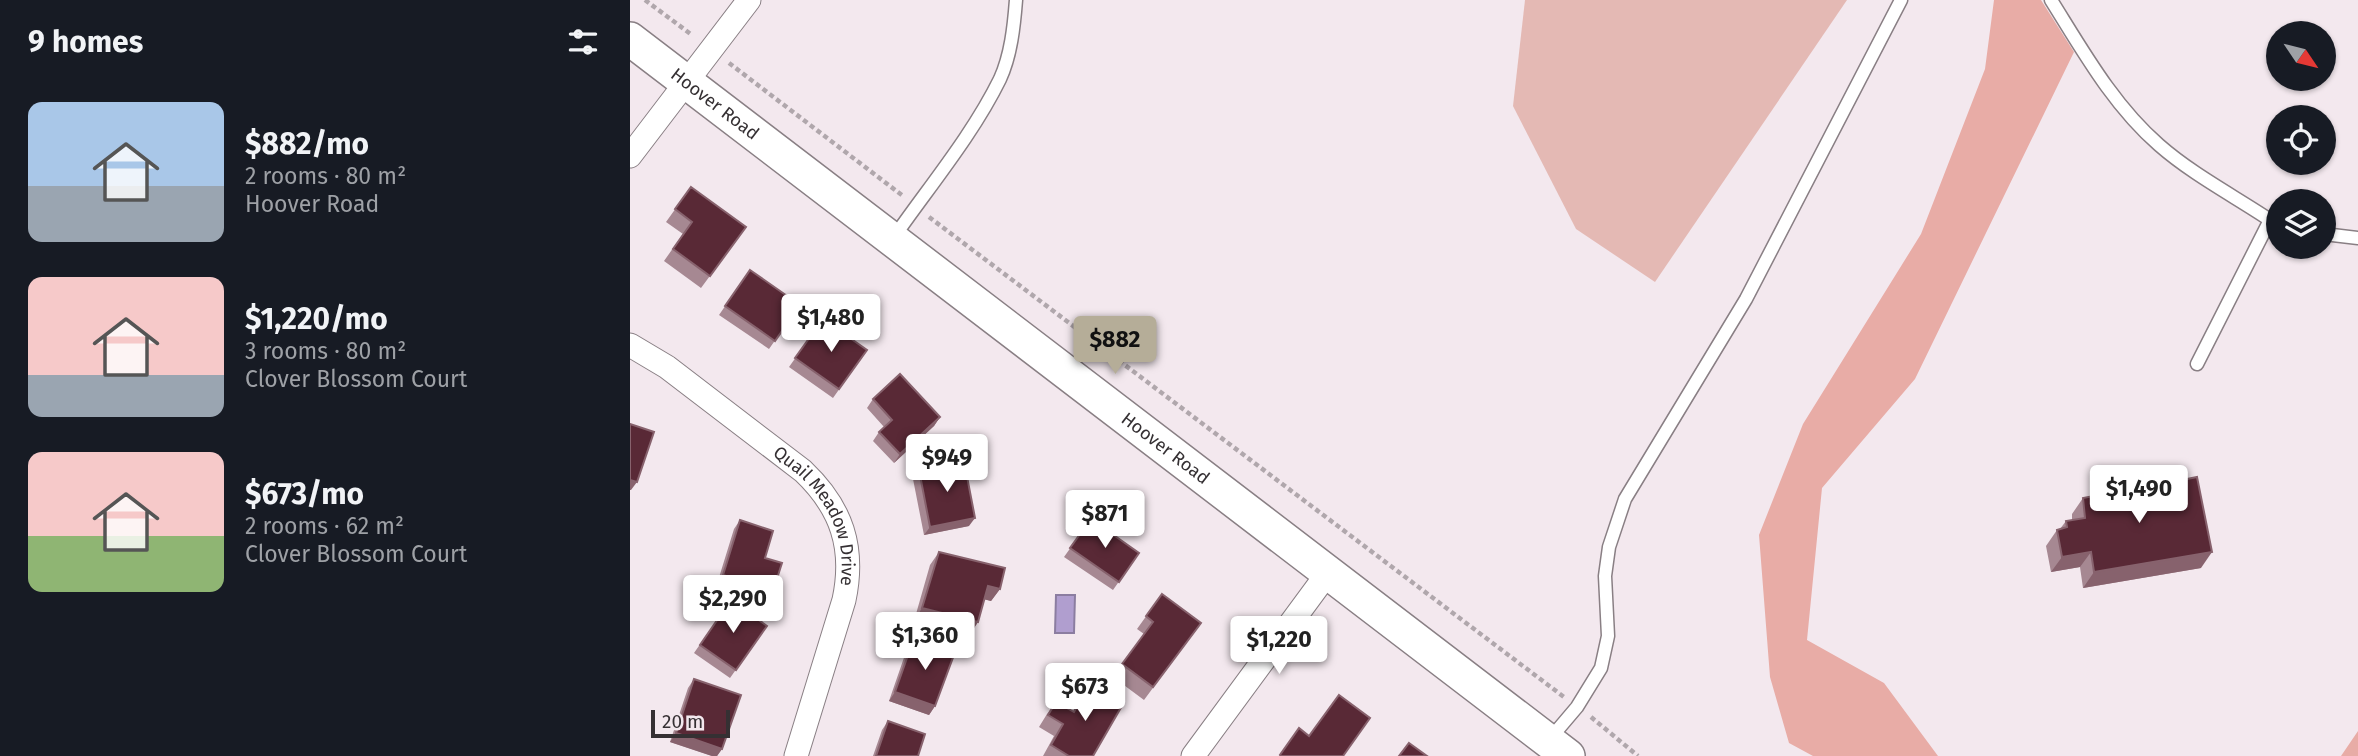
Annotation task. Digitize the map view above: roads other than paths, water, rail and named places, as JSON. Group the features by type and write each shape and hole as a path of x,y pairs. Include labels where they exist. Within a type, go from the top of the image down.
{"main road":[{"name":"Hoover Road","path":"630,39 1558,748"}],"street":[{"path":"630,156 749,0"},
{"name":"Quail Meadow Drive","path":"630,345 667,367 803,471 821,488 844,527 849,576 844,600 796,756"},
{"path":"1193,756 1327,574"}],"lane":[{"path":"891,240 1000,77 1013,34 1016,0"},
{"path":"1558,748 1577,707 1601,668 1608,636 1605,576 1609,547 1625,499 1746,299 1901,0"},
{"path":"2051,0 2103,81 2125,110 2160,146 2266,216"},
{"path":"2336,235 2358,238"},
{"path":"2197,364 2266,236"}]}
